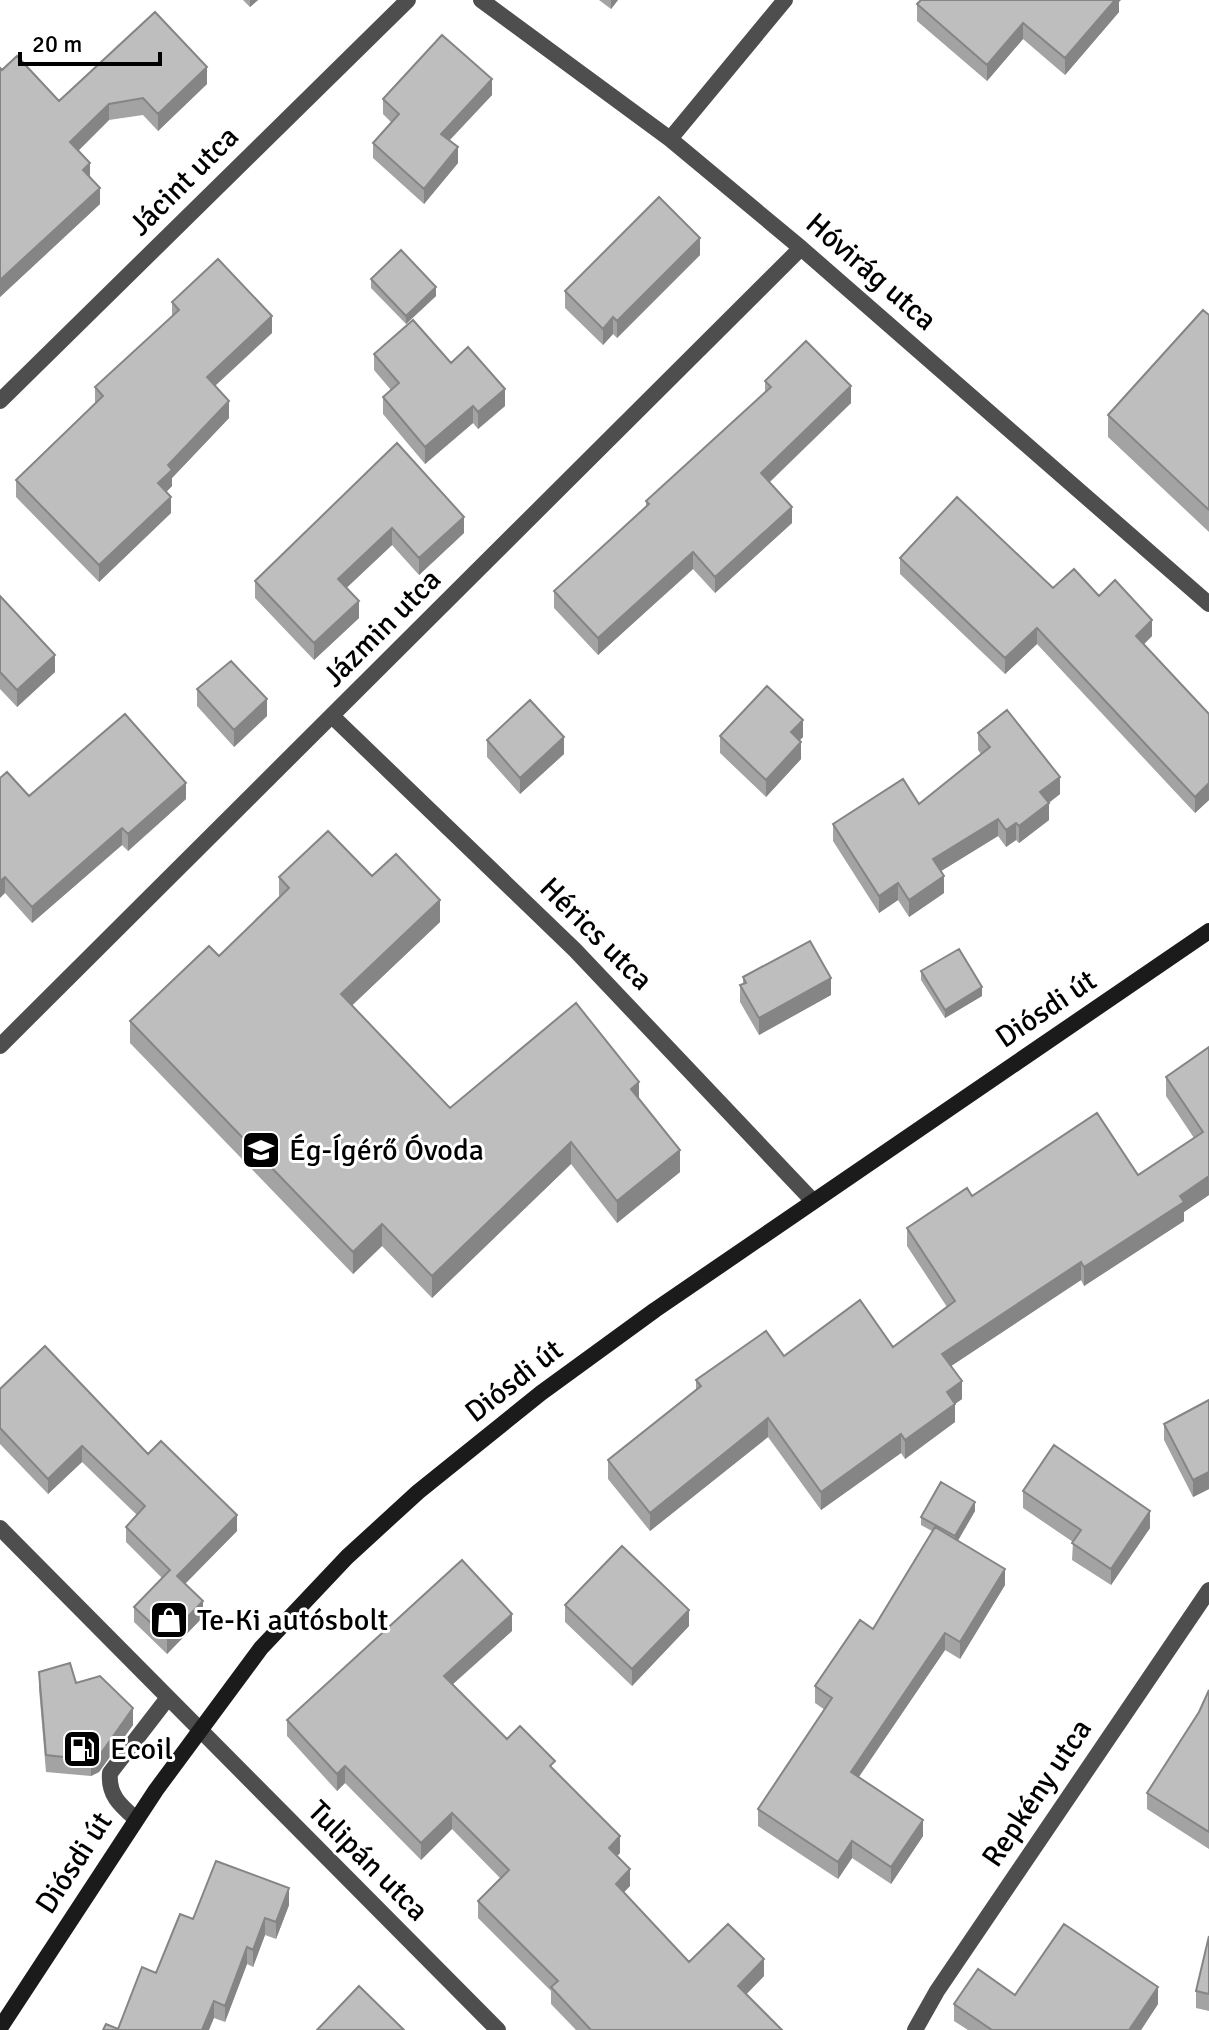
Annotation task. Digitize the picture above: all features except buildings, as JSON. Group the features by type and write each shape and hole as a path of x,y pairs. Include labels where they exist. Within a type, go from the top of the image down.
{"main road":[{"name":"Diósdi út","path":"0,2028 136,1819 261,1648 347,1557 418,1492 541,1393 812,1200 1209,931"}],"street":[{"name":"Jácint utca","path":"0,401 408,0"},
{"name":"Hóvirág utca","path":"481,0 670,139 801,248 1209,604"},
{"path":"670,139 785,0"},
{"name":"Jázmin utca","path":"0,1046 801,248"},
{"name":"Hérics utca","path":"333,717 575,950 812,1200"},
{"name":"Tulipán utca","path":"0,1528 198,1731 498,2030"},
{"name":"Repkény utca","path":"915,2030 937,1991 1209,1590"},
{"path":"136,1819 113,1797 109,1786 110,1773 167,1699"}],"place":[{"name":"Ég-Ígérő Óvoda","path":"261,1150"},
{"name":"Te-Ki autósbolt","path":"169,1620"},
{"name":"Ecoil","path":"82,1749"}]}
